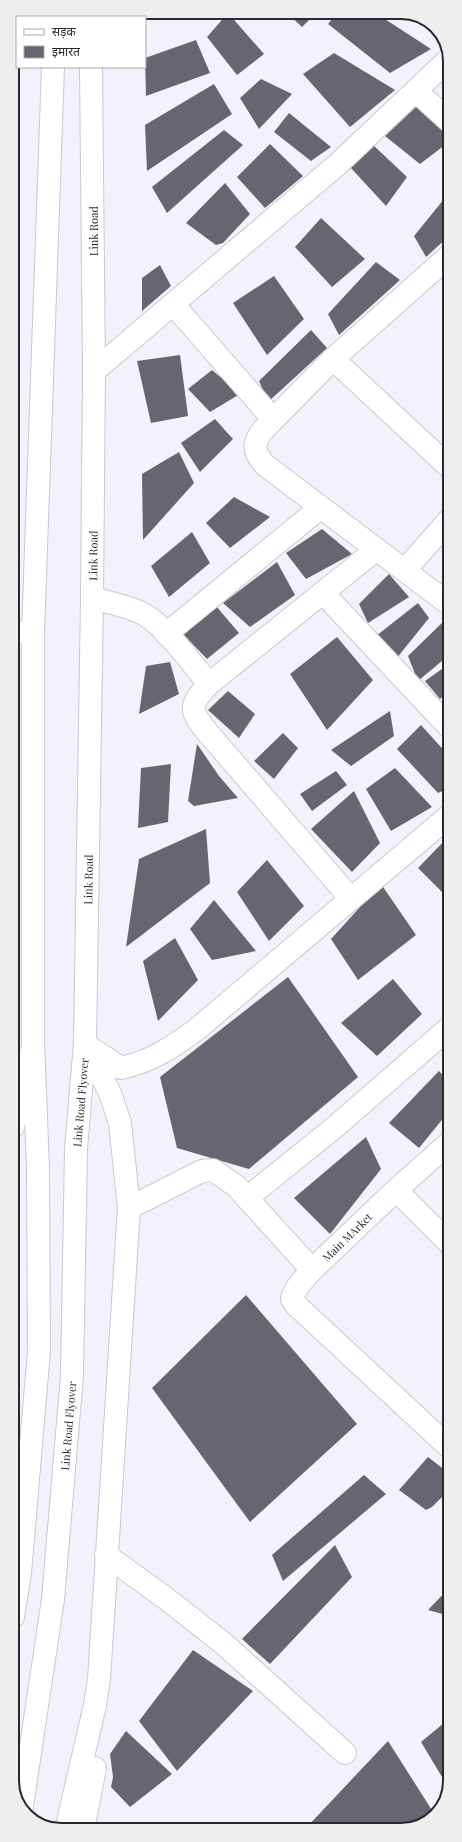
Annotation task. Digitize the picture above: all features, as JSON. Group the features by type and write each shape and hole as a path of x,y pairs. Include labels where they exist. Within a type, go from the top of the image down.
{"street":[{"path":"94,371 338,164 443,65"},
{"path":"19,1579 39,1351 38,1169 33,1042 23,633 52,68"},
{"name":"Link Road","path":"84,1043 92,598 94,371 91,68"},
{"path":"416,91 443,116"},
{"path":"443,261 333,359 257,436 255,447 258,457 265,465 443,599"},
{"path":"173,304 273,419"},
{"path":"333,359 443,461"},
{"path":"166,634 320,508"},
{"path":"405,570 443,527"},
{"path":"351,899 196,718 194,707 198,696 209,684 377,549"},
{"path":"323,593 443,722"},
{"path":"92,598 137,611 151,619 166,634 209,684"},
{"path":"84,1043 121,1068 141,1064 165,1053 196,1030 443,822"},
{"path":"247,1198 341,1122 443,1033"},
{"path":"19,1102 33,1042"},
{"path":"68,1823 95,1705 99,1679 129,1208 120,1123 110,1093 84,1043"},
{"name":"Link Road Flyover","path":"23,1798 53,1599 72,1375 76,1149 84,1043"},
{"name":"Main MArket","path":"443,1148 396,1190 312,1270 297,1288 292,1299 296,1305 332,1339 443,1442"},
{"path":"129,1208 202,1170 213,1170 236,1186 312,1270"},
{"path":"396,1190 443,1237"},
{"path":"106,1555 168,1600 224,1644 345,1753"},
{"path":"84,1823 95,1767 104,1701 99,1679"}],"building":[{"path":"223,19 233,19 264,54 237,75 207,37"},
{"path":"293,19 310,19 302,27"},
{"path":"332,19 385,19 431,49 390,73 328,24"},
{"path":"196,40 210,73 146,96 146,58"},
{"path":"334,53 395,90 350,127 303,74"},
{"path":"261,79 292,94 259,129 240,98"},
{"path":"214,84 232,114 147,171 145,125"},
{"path":"417,106 443,131 443,147 420,164 385,136"},
{"path":"289,113 331,147 311,161 274,132"},
{"path":"224,130 243,145 167,213 152,187"},
{"path":"270,144 303,176 265,208 237,177"},
{"path":"372,144 407,177 386,206 350,167"},
{"path":"225,183 250,214 223,243 216,245 186,223"},
{"path":"443,200 443,241 426,257 414,236"},
{"path":"321,218 365,259 332,287 295,247"},
{"path":"376,262 400,280 339,335 328,314"},
{"path":"160,265 171,286 142,311 142,278"},
{"path":"274,276 304,319 267,355 233,303"},
{"path":"311,330 327,348 268,402 259,381"},
{"path":"180,355 188,416 151,423 137,361"},
{"path":"212,370 240,394 210,412 188,389"},
{"path":"215,419 233,439 200,472 181,443"},
{"path":"179,452 194,483 143,540 142,474"},
{"path":"234,497 270,517 230,548 206,523"},
{"path":"322,529 352,554 306,579 286,553"},
{"path":"192,532 210,563 169,597 151,566"},
{"path":"277,562 295,595 250,627 223,603"},
{"path":"389,574 409,597 368,623 359,604"},
{"path":"418,603 429,618 396,659 376,636"},
{"path":"216,606 239,633 207,659 183,634"},
{"path":"443,622 443,660 418,681 408,656"},
{"path":"337,637 373,680 327,730 290,674"},
{"path":"170,662 179,694 139,714 146,666"},
{"path":"443,668 443,696 440,699 425,681"},
{"path":"228,691 255,714 239,738 208,710"},
{"path":"390,711 394,736 351,766 331,750"},
{"path":"421,725 443,749 443,791 438,793 397,749"},
{"path":"283,733 298,748 274,779 254,761"},
{"path":"197,744 219,776 238,798 194,806 188,801"},
{"path":"171,764 168,822 138,828 141,768"},
{"path":"395,768 432,807 391,831 366,789"},
{"path":"336,771 347,785 312,811 300,794"},
{"path":"354,791 380,843 352,872 311,829"},
{"path":"206,829 210,883 126,947 139,859"},
{"path":"443,842 443,893 418,868"},
{"path":"267,860 304,906 269,941 237,892"},
{"path":"381,884 416,935 358,980 331,939"},
{"path":"214,900 256,951 212,960 190,929"},
{"path":"175,938 198,980 158,1021 143,961"},
{"path":"288,977 358,1077 249,1169 177,1148 160,1077"},
{"path":"393,979 422,1014 377,1056 341,1023"},
{"path":"439,1071 443,1075 443,1119 419,1148 389,1123"},
{"path":"366,1137 381,1169 330,1234 294,1198"},
{"path":"246,1295 357,1424 250,1522 152,1388"},
{"path":"428,1457 443,1469 443,1496 432,1507 426,1510 399,1490"},
{"path":"364,1475 386,1494 283,1581 272,1555"},
{"path":"335,1545 352,1577 270,1664 242,1639"},
{"path":"443,1594 443,1614 428,1610"},
{"path":"193,1650 253,1691 177,1771 139,1721"},
{"path":"443,1724 443,1779 421,1742"},
{"path":"126,1731 172,1774 130,1807 111,1787 113,1777 110,1754"},
{"path":"388,1741 432,1809 414,1821 401,1823 311,1823"}]}
